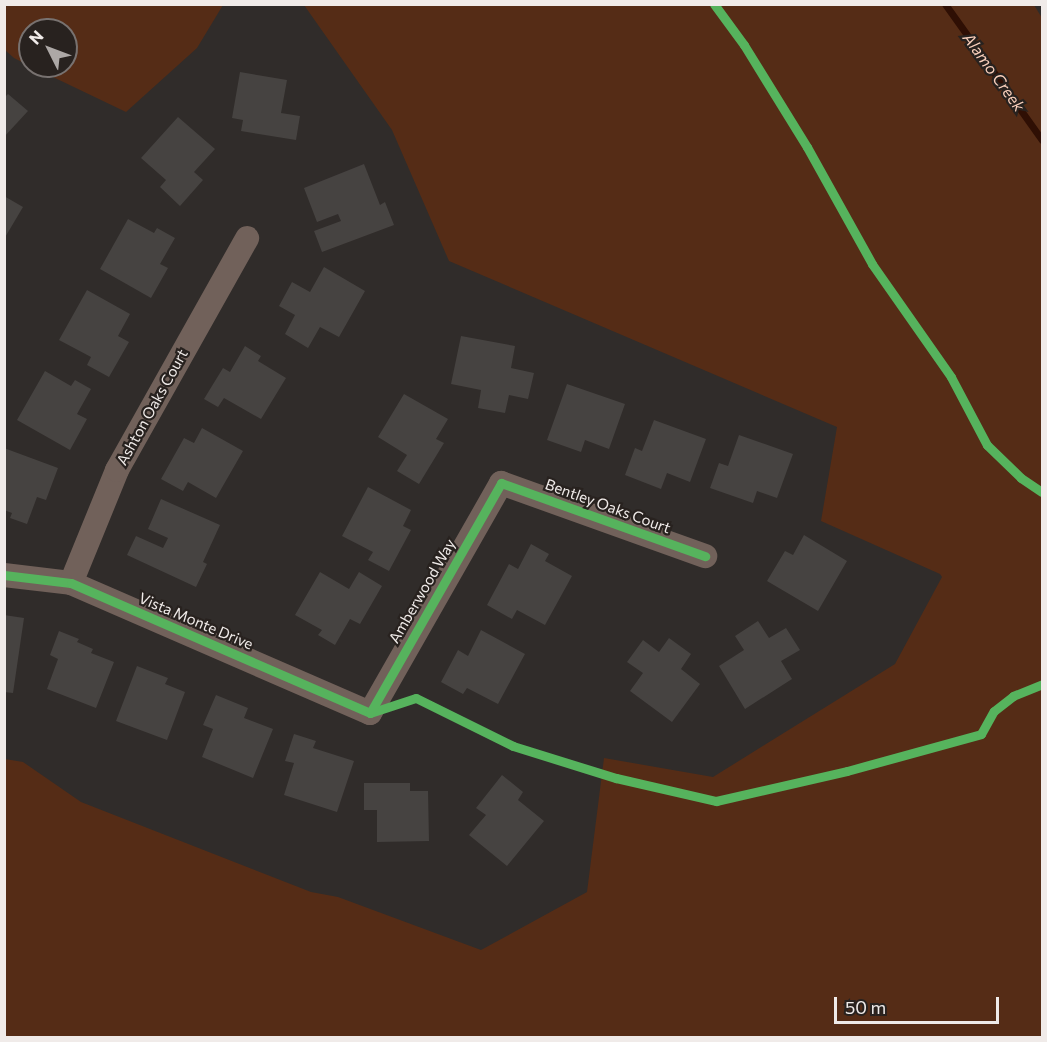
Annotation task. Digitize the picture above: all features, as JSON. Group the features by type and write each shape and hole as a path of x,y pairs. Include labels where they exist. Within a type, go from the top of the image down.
{"street":[{"name":"Ashton Oaks Court","path":"71,584 117,470 247,238"},
{"name":"Bentley Oaks Court","path":"501,483 705,556"},
{"name":"Amberwood Way","path":"370,713 501,483"},
{"name":"Vista Monte Drive","path":"4,575 71,584 370,713"}],"shaded area":[{"path":"5,4 223,4 197,48 126,112 55,78 78,78 78,18 18,18 18,60 5,50"},
{"path":"304,5 1034,5 1042,18 1042,1037 5,1037 5,759 23,762 81,802 311,892 338,897 481,950 587,892 604,758 713,777 895,664 942,577 940,574 821,521 837,427 449,261 392,130"}],"building":[{"path":"240,72 287,80 281,113 300,116 296,140 241,131 243,120 232,118"},
{"path":"8,94 28,111 4,137 4,98"},
{"path":"178,117 215,149 194,172 203,180 180,206 160,187 166,180 141,158"},
{"path":"364,164 380,205 385,202 394,225 322,252 314,231 341,221 338,214 317,222 304,188"},
{"path":"4,196 23,207 4,239"},
{"path":"128,219 154,233 157,228 175,238 160,264 168,268 151,298 100,269"},
{"path":"324,267 365,291 339,337 320,327 308,348 285,334 295,315 279,306 292,282 310,292"},
{"path":"87,290 130,314 118,336 129,342 109,377 87,365 91,357 59,340"},
{"path":"461,336 515,346 511,368 534,373 528,399 509,395 505,413 478,408 481,390 451,384"},
{"path":"245,346 261,356 258,361 286,378 261,419 224,398 218,407 204,399 223,368 230,372"},
{"path":"45,371 71,386 75,380 91,389 77,414 87,419 70,450 17,420"},
{"path":"567,384 625,404 609,449 585,440 581,452 547,440"},
{"path":"404,394 448,419 436,439 444,443 419,484 397,471 407,455 378,437"},
{"path":"654,420 706,439 690,482 667,473 661,489 625,475 635,448 642,451"},
{"path":"202,428 243,451 216,498 188,482 183,491 161,479 184,438 194,443"},
{"path":"739,435 793,454 777,498 757,491 753,503 710,488 719,463 728,466"},
{"path":"4,448 58,468 46,500 37,497 27,524 10,518 12,513 4,510"},
{"path":"368,487 411,510 403,526 411,530 389,571 368,560 373,552 342,536"},
{"path":"161,499 220,525 203,562 207,564 196,587 127,555 136,536 163,548 168,538 148,529"},
{"path":"804,535 847,561 818,611 767,581 785,551 793,555"},
{"path":"531,544 549,554 545,561 572,576 545,625 517,610 512,619 487,605 509,564 518,569"},
{"path":"320,572 349,589 359,572 382,586 360,624 350,619 335,645 318,635 322,630 295,615"},
{"path":"4,615 24,618 13,693 4,692"},
{"path":"758,621 769,638 786,628 800,650 781,661 792,679 745,709 719,666 744,650 735,636"},
{"path":"481,630 525,654 498,704 467,688 463,694 441,682 458,650 468,656"},
{"path":"59,631 79,639 77,642 93,649 91,653 114,662 96,708 47,689 58,659 50,655"},
{"path":"669,638 691,654 681,669 700,684 672,722 630,691 643,673 627,662 643,640 659,652"},
{"path":"137,666 168,678 165,684 185,692 167,740 116,721"},
{"path":"216,695 248,708 244,718 273,729 253,778 202,757 213,729 203,725"},
{"path":"294,734 316,741 313,748 354,761 337,812 284,795 294,763 285,761"},
{"path":"502,775 523,792 518,800 544,821 507,866 469,835 486,815 476,808"},
{"path":"364,783 410,783 410,791 428,791 429,841 377,842 377,810 364,810"}],"waterway":[{"name":"Alamo Creek","path":"945,4 1042,140"}],"cycle path":[{"path":"714,4 744,45 807,147 872,264 951,377 987,445 1021,478 1042,492"},
{"path":"370,713 501,483 705,556"},
{"path":"4,575 71,583 370,713"},
{"path":"370,713 416,698 513,746 616,778 716,801 847,771 981,734 994,711 1013,696 1042,684"}]}
